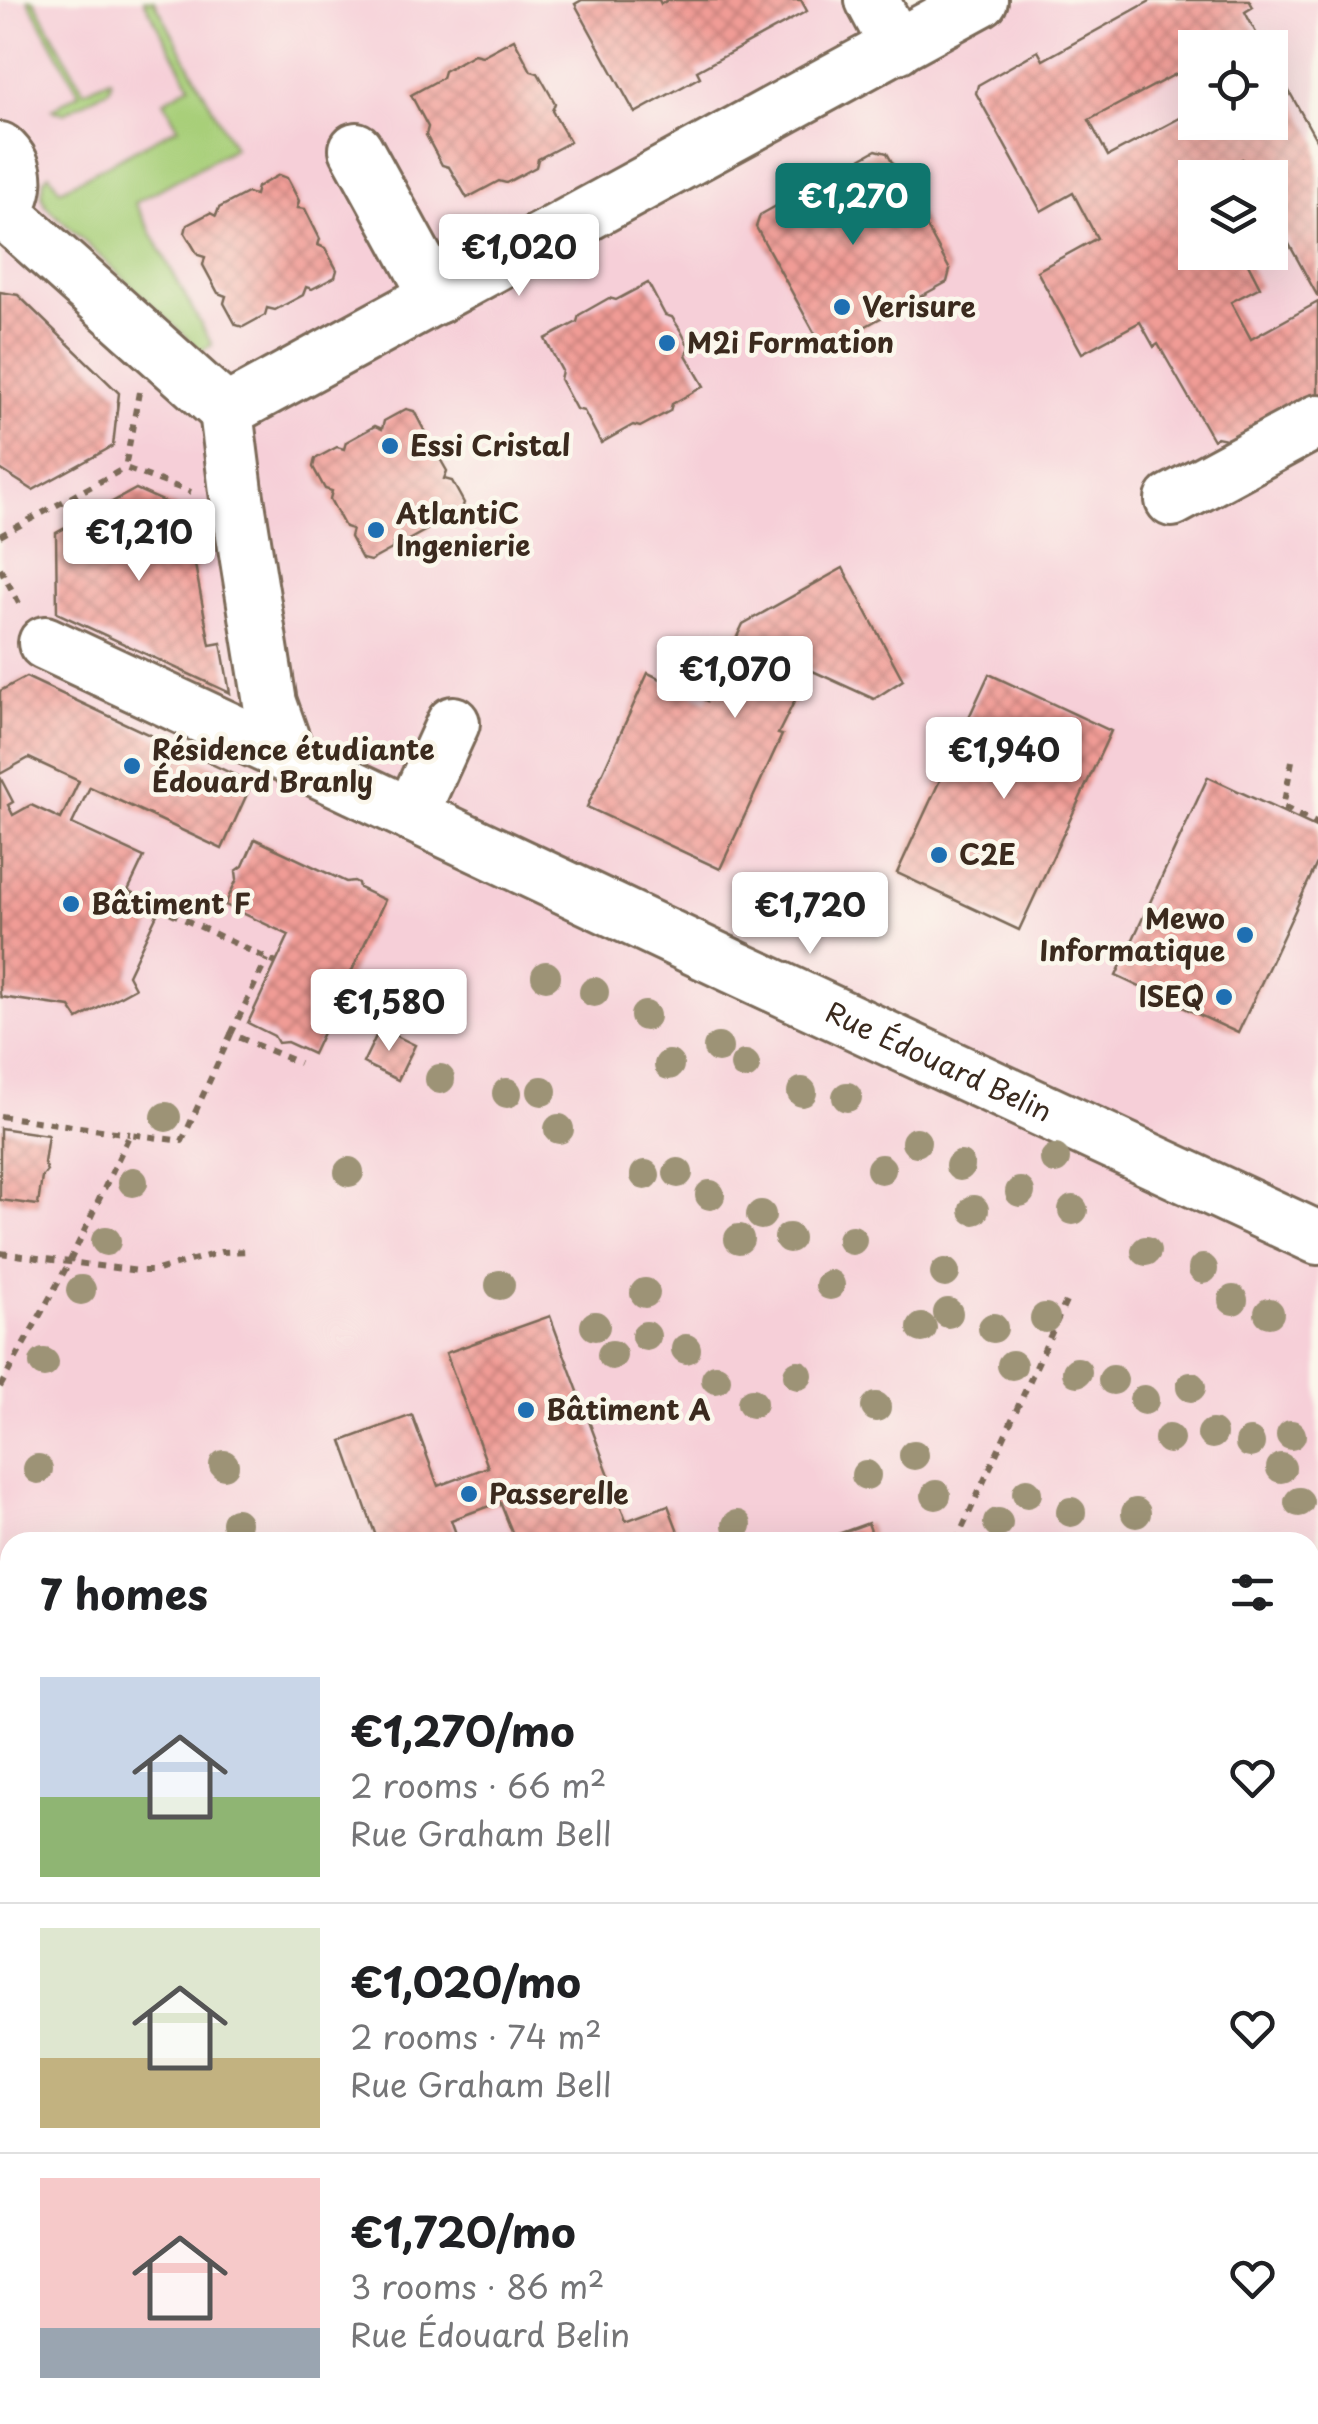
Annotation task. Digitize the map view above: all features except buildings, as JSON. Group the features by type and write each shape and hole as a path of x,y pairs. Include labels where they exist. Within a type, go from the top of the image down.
{"street":[{"path":"872,0 897,47"},
{"path":"226,411 981,0"},
{"path":"0,149 9,156 16,175 14,195 2,213 226,411 270,702 288,756"},
{"path":"356,149 437,296"},
{"path":"1172,500 1318,421"},
{"name":"Rue Édouard Belin","path":"45,642 1318,1238"},
{"path":"411,814 453,723"}],"path":[{"path":"125,468 141,382 164,356"},
{"path":"0,536 125,468 203,496 236,491"},
{"path":"1292,761 1283,807 1318,824"},
{"path":"128,892 276,963"},
{"path":"0,1116 182,1140 267,958"},
{"path":"231,1034 299,1063"},
{"path":"0,1387 69,1262 130,1134"},
{"path":"0,1254 154,1270 221,1252 250,1250"},
{"path":"961,1532 1070,1294"}],"shaded area":[{"path":"0,0 1318,0 1318,1532 0,1532"}],"green space":[{"path":"28,0 34,0 84,91 110,79 109,89 64,113 52,109 79,93"},
{"path":"144,0 154,0 234,148 135,203 212,345 201,351 46,206 42,195 44,179 49,174 60,190 178,127 164,101 190,85"}],"place":[{"name":"Verisure","path":"842,307"},
{"name":"M2i Formation","path":"667,343"},
{"name":"Essi Cristal","path":"390,446"},
{"name":"AtlantiC Ingenierie","path":"376,530"},
{"name":"Résidence étudiante Édouard Branly","path":"132,766"},
{"name":"C2E","path":"939,855"},
{"name":"Bâtiment F","path":"71,904"},
{"name":"Mewo Informatique","path":"1245,935"},
{"name":"ISEQ","path":"1224,997"},
{"name":"Bâtiment A","path":"526,1410"},
{"name":"Passerelle","path":"469,1494"}]}
